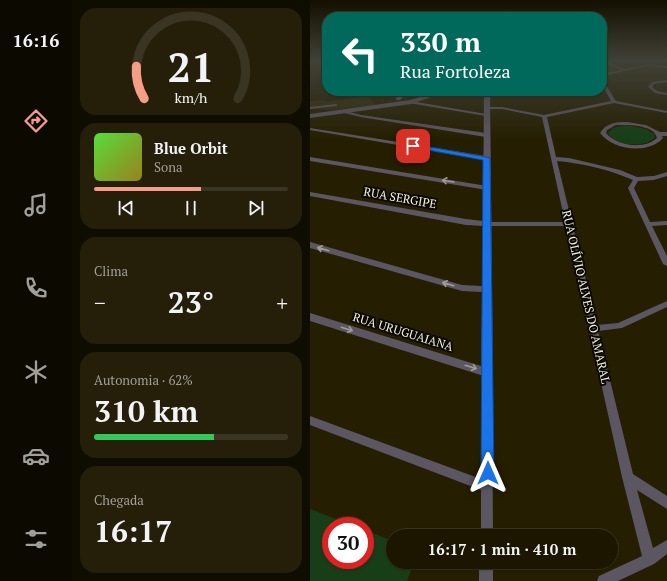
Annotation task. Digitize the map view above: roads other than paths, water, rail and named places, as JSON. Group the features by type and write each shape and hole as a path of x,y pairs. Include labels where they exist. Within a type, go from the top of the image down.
{"street":[{"path":"650,87 656,92 667,94"},
{"path":"607,92 614,102"},
{"path":"398,99 402,96"},
{"path":"310,116 411,102 430,96"},
{"path":"487,96 487,529"},
{"path":"411,102 486,111 502,108 544,116 614,102 667,112"},
{"path":"342,111 361,116 486,135"},
{"name":"RUA OLÍVIO ALVES DO AMARAL","path":"544,116 628,477 649,559"},
{"path":"659,134 660,138 658,142 645,146 635,146 617,143 605,136 604,132 609,126 624,124 649,128 659,134 667,134"},
{"path":"310,129 486,158"},
{"path":"310,159 486,188"},
{"path":"555,159 576,161 620,172 636,179 654,178 667,174"},
{"path":"636,179 631,188 667,264"},
{"name":"RUA SERGIPE","path":"310,194 466,222 487,224"},
{"path":"647,224 667,223"},
{"path":"487,224 569,224"},
{"path":"310,245 462,288 487,289"},
{"path":"593,328 618,326 667,304"},
{"name":"RUA URUGUAIANA","path":"310,317 487,372"},
{"path":"310,420 488,487"},
{"path":"628,477 667,503"},
{"path":"604,581 649,559 667,546"},
{"path":"486,569 486,581"}],"lane":[{"path":"310,108 336,105"}]}
